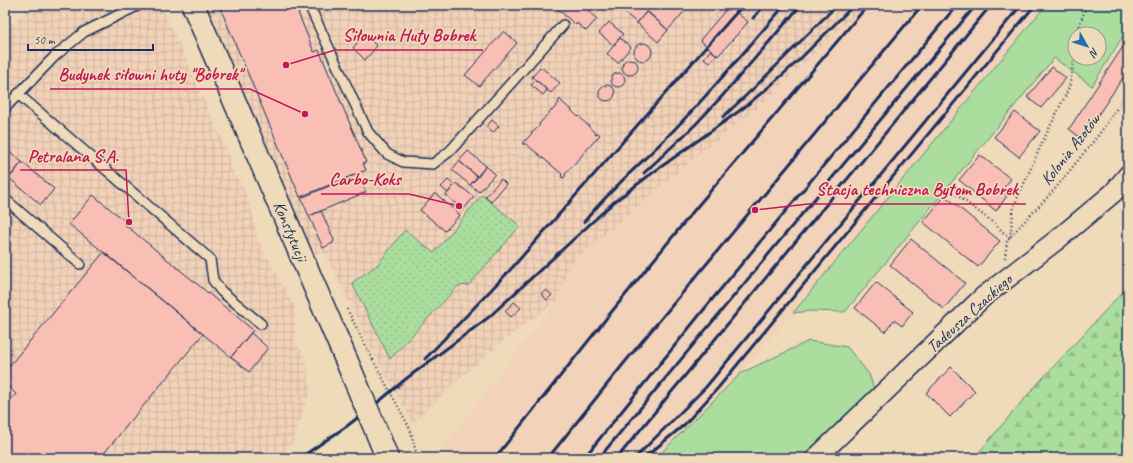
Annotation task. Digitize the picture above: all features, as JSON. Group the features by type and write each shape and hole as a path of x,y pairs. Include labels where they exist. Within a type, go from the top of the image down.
{"street":[{"name":"Konstytucji","path":"193,5 384,449"},
{"name":"Tadeusza Czackiego","path":"816,458 983,297 1070,228 1112,192 1128,175"}],"lane":[{"path":"5,108 55,56 84,32 139,5"},
{"path":"309,5 368,132 387,154 403,162 433,164 450,151 563,25"},
{"path":"18,94 210,259 213,280 221,291 261,324"},
{"path":"5,199 80,264"}],"path":[{"path":"1079,26 1087,5"},
{"path":"1010,238 1014,206 1042,143 1069,88 1073,66"},
{"name":"Kolonia Azotów","path":"1002,282 1007,240 1055,189 1100,133 1128,92"},
{"path":"954,192 995,224 1010,238"},
{"path":"373,360 410,427 418,458"}],"shaded area":[{"path":"34,5 160,5 181,47 230,156 230,162 235,176 240,180 250,204 258,240 295,308 295,341 306,359 310,391 292,444 279,458 5,458 5,30"},
{"path":"193,5 868,5 834,34 758,108 698,155 569,265 558,300 504,340 457,381 413,423 370,347 344,291 323,251 303,259"},
{"path":"868,5 1046,5 793,313 741,373 656,458 435,458 558,300 569,265 698,155 758,108 834,34"}],"green space":[{"path":"1046,5 1128,5 1128,28 1107,62 1107,26 1067,26 1067,66 1104,66 1092,86 1054,58 845,312 810,311 793,313"},
{"path":"482,195 520,226 469,285 458,286 390,359 352,283 377,265 405,230 434,253"},
{"path":"1128,286 1128,458 974,458 1030,392"},
{"path":"809,341 847,347 869,374 874,389 807,458 656,458 741,373"}],"building":[{"path":"219,5 295,5 314,52 319,50 366,162 363,163 366,170 300,197"},
{"path":"553,5 594,5 588,11 597,19 586,31 577,23 576,25"},
{"path":"622,5 639,5 647,11 637,23 619,8"},
{"path":"639,5 688,5 689,6 668,30"},
{"path":"729,6 748,22 718,56 700,40"},
{"path":"647,11 668,30 658,42 637,23"},
{"path":"609,22 623,34 613,45 599,33"},
{"path":"504,31 517,43 479,86 465,75"},
{"path":"364,35 377,46 365,60 353,48"},
{"path":"620,38 631,47 618,63 607,54"},
{"path":"1128,39 1128,70 1082,139 1069,129"},
{"path":"639,43 647,43 652,48 650,59 647,61 639,61 634,56 634,48"},
{"path":"711,50 717,55 710,63 704,58"},
{"path":"627,59 633,59 638,64 636,73 633,75 627,75 622,70 622,64"},
{"path":"541,67 560,83 551,93 532,77"},
{"path":"1052,67 1066,78 1041,108 1027,97"},
{"path":"618,73 623,75 625,80 623,85 618,87 613,85 611,80 613,75"},
{"path":"536,80 547,90 543,95 531,85"},
{"path":"604,85 610,85 615,90 613,99 610,101 604,101 599,96 599,90"},
{"path":"560,99 596,134 598,133 600,135 565,174 566,175 564,178 561,177 562,174 526,144 522,144 540,125 539,124 551,110 552,111 559,103 558,102"},
{"path":"1015,112 1040,131 1019,157 994,137"},
{"path":"492,120 499,126 493,133 486,127"},
{"path":"5,148 22,162 12,175 5,169"},
{"path":"468,151 486,166 478,177 459,161"},
{"path":"980,155 1011,179 1001,191 1007,196 996,211 959,180"},
{"path":"459,161 478,177 470,185 452,170"},
{"path":"22,162 54,189 41,205 9,178"},
{"path":"486,166 495,174 479,192 470,185"},
{"path":"357,174 366,192 309,216 301,198"},
{"path":"501,179 506,184 491,202 485,197"},
{"path":"448,180 454,185 448,193 441,187"},
{"path":"456,183 474,197 463,210 446,195"},
{"path":"435,193 460,215 445,231 420,210"},
{"path":"93,195 125,221 123,223 253,330 231,357 69,224"},
{"path":"945,196 1000,241 978,267 923,222"},
{"path":"321,211 334,240 333,243 323,248 309,216"},
{"path":"911,239 965,283 944,309 890,265"},
{"path":"104,252 203,334 100,458 5,458 5,407 16,394 5,384 5,371"},
{"path":"876,282 913,312 902,326 894,320 885,332 855,308"},
{"path":"546,290 552,295 547,300 541,294"},
{"path":"514,302 521,308 511,317 505,311"},
{"path":"251,333 268,348 249,372 231,357"},
{"path":"951,367 975,391 950,417 926,393"}],"railway":[{"path":"425,359 511,269 743,5"},
{"path":"753,18 765,5"},
{"path":"584,222 614,189 698,105 785,5"},
{"path":"644,173 695,125 724,94 801,5"},
{"path":"723,117 837,5"},
{"path":"300,458 347,426 407,378 489,317 614,202 742,109 770,86 798,61 854,5"},
{"path":"495,458 696,208 868,5"},
{"path":"548,458 625,362 922,5"},
{"path":"584,458 710,302 957,5"},
{"path":"599,458 976,5"},
{"path":"617,458 991,5"},
{"path":"635,458 706,387 1021,5"},
{"path":"644,458 684,425 718,388 1035,5"}],"place":[{"name":"Siłownia Huty Bobrek","path":"286,65"},
{"name":"Budynek siłowni huty \"Bobrek\"","path":"305,114"},
{"name":"Carbo-Koks","path":"459,206"},
{"name":"Stacja techniczna Bytom Bobrek","path":"755,210"},
{"name":"Petralana S.A.","path":"129,222"}]}
